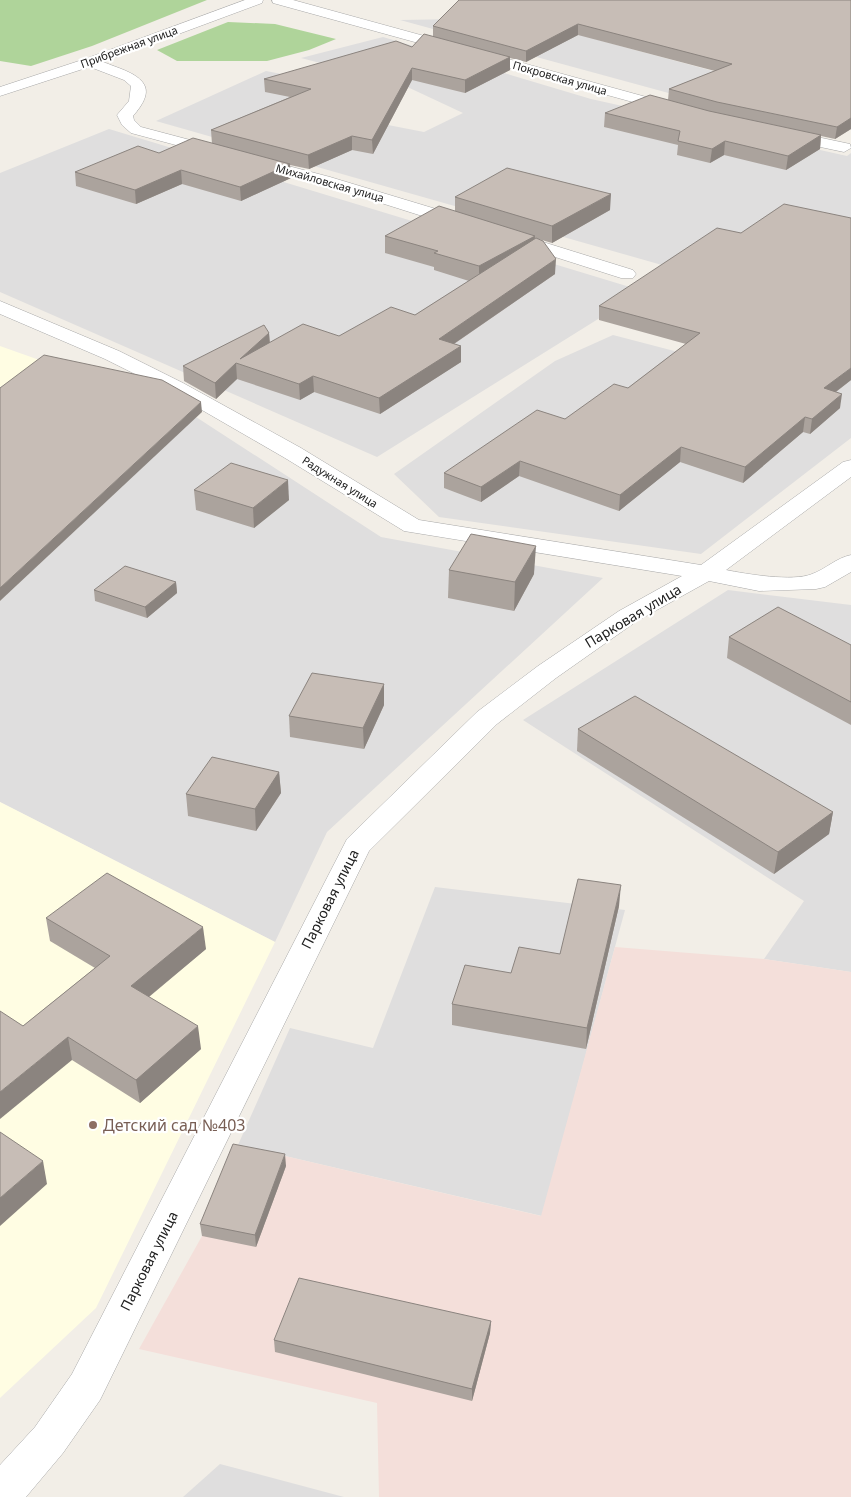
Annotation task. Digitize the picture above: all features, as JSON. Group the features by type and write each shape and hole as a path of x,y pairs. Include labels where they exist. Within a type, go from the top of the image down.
{"street":[{"name":"Прибрежная улица","path":"0,92 90,62 257,0"},
{"name":"Покровская улица","path":"278,0 685,112"},
{"name":"Михайловская улица","path":"90,62 129,77 138,84 140,92 134,106 125,116 127,122 136,130 324,180 476,227"},
{"path":"770,132 844,147"},
{"path":"494,232 627,274"},
{"name":"Радужная улица","path":"0,307 112,355 176,387 293,453 412,526 706,573 759,584 816,582 851,562"},
{"name":"Парковая улица","path":"0,1496 49,1440 86,1388 356,846 494,712 547,672 628,616 706,573 851,467"}],"shaded area":[{"path":"460,19 569,30 598,40 754,82 827,136 400,20"},
{"path":"383,37 591,99 847,156 851,153 851,438 701,554 439,517 394,474 555,361 613,335 682,353 731,319 643,291 669,267 156,121 266,71 384,94 352,118 424,132 463,113 401,84 301,58"},
{"path":"109,129 643,291 377,457 0,292 0,173"},
{"path":"0,346 45,362 0,387"},
{"path":"196,417 381,537 603,578 327,832 275,942 0,802 0,601"},
{"path":"728,590 851,605 851,972 764,959 804,901 523,720"},
{"name":"Детский сад №403","path":"0,802 275,942 96,1308 0,1398"},
{"path":"435,887 625,910 542,1216 238,1145 290,1028 373,1048"},
{"path":"615,947 764,959 851,972 851,1497 379,1497 377,1403 139,1349 202,1236 238,1145 541,1216"},
{"path":"220,1464 344,1497 183,1497"}],"green space":[{"path":"0,0 207,0 92,46 31,66 0,61"},
{"path":"228,22 275,24 336,39 309,50 267,61 177,61 157,50"}],"building":[{"path":"459,0 851,0 851,118 837,127 717,102 669,89 732,64 578,24 526,51 433,26"},
{"path":"424,34 510,57 465,80 412,68 372,140 352,136 308,155 211,130 311,89 264,79 396,41 412,47"},
{"path":"650,95 709,111 821,135 788,156 725,141 712,149 678,141 680,131 605,113"},
{"path":"193,138 290,164 240,187 181,170 135,190 75,172 138,146 159,153"},
{"path":"507,168 611,194 552,226 455,197"},
{"path":"784,204 851,218 851,368 824,388 842,394 812,419 805,417 745,467 681,447 620,495 520,461 481,487 444,473 537,410 565,419 614,384 628,388 700,333 599,306 717,228 741,233"},
{"path":"439,206 535,236 479,266 434,253 438,251 385,236"},
{"path":"536,238 543,241 556,259 439,339 461,346 379,398 313,376 299,384 236,363 215,383 183,366 264,325 269,333 240,359 303,324 339,336 391,307 415,315"},
{"path":"44,355 162,380 201,402 0,588 0,388"},
{"path":"231,463 288,480 253,508 194,490"},
{"path":"471,534 536,546 515,582 449,570"},
{"path":"125,566 176,582 145,607 94,590"},
{"path":"778,607 851,645 851,702 729,637"},
{"path":"312,673 384,684 363,728 289,716"},
{"path":"635,696 833,812 778,852 578,729"},
{"path":"212,757 279,772 255,809 186,794"},
{"path":"107,873 203,927 131,986 198,1026 136,1080 68,1037 0,1092 0,1011 23,1026 110,956 46,918"},
{"path":"578,879 621,885 587,1028 452,1004 465,965 511,973 519,947 560,954"},
{"path":"0,1132 43,1161 0,1198"},
{"path":"233,1144 285,1154 255,1235 200,1224"},
{"path":"299,1278 491,1321 472,1389 274,1340"}],"place":[{"name":"Детский сад №403","path":"93,1125"}]}
